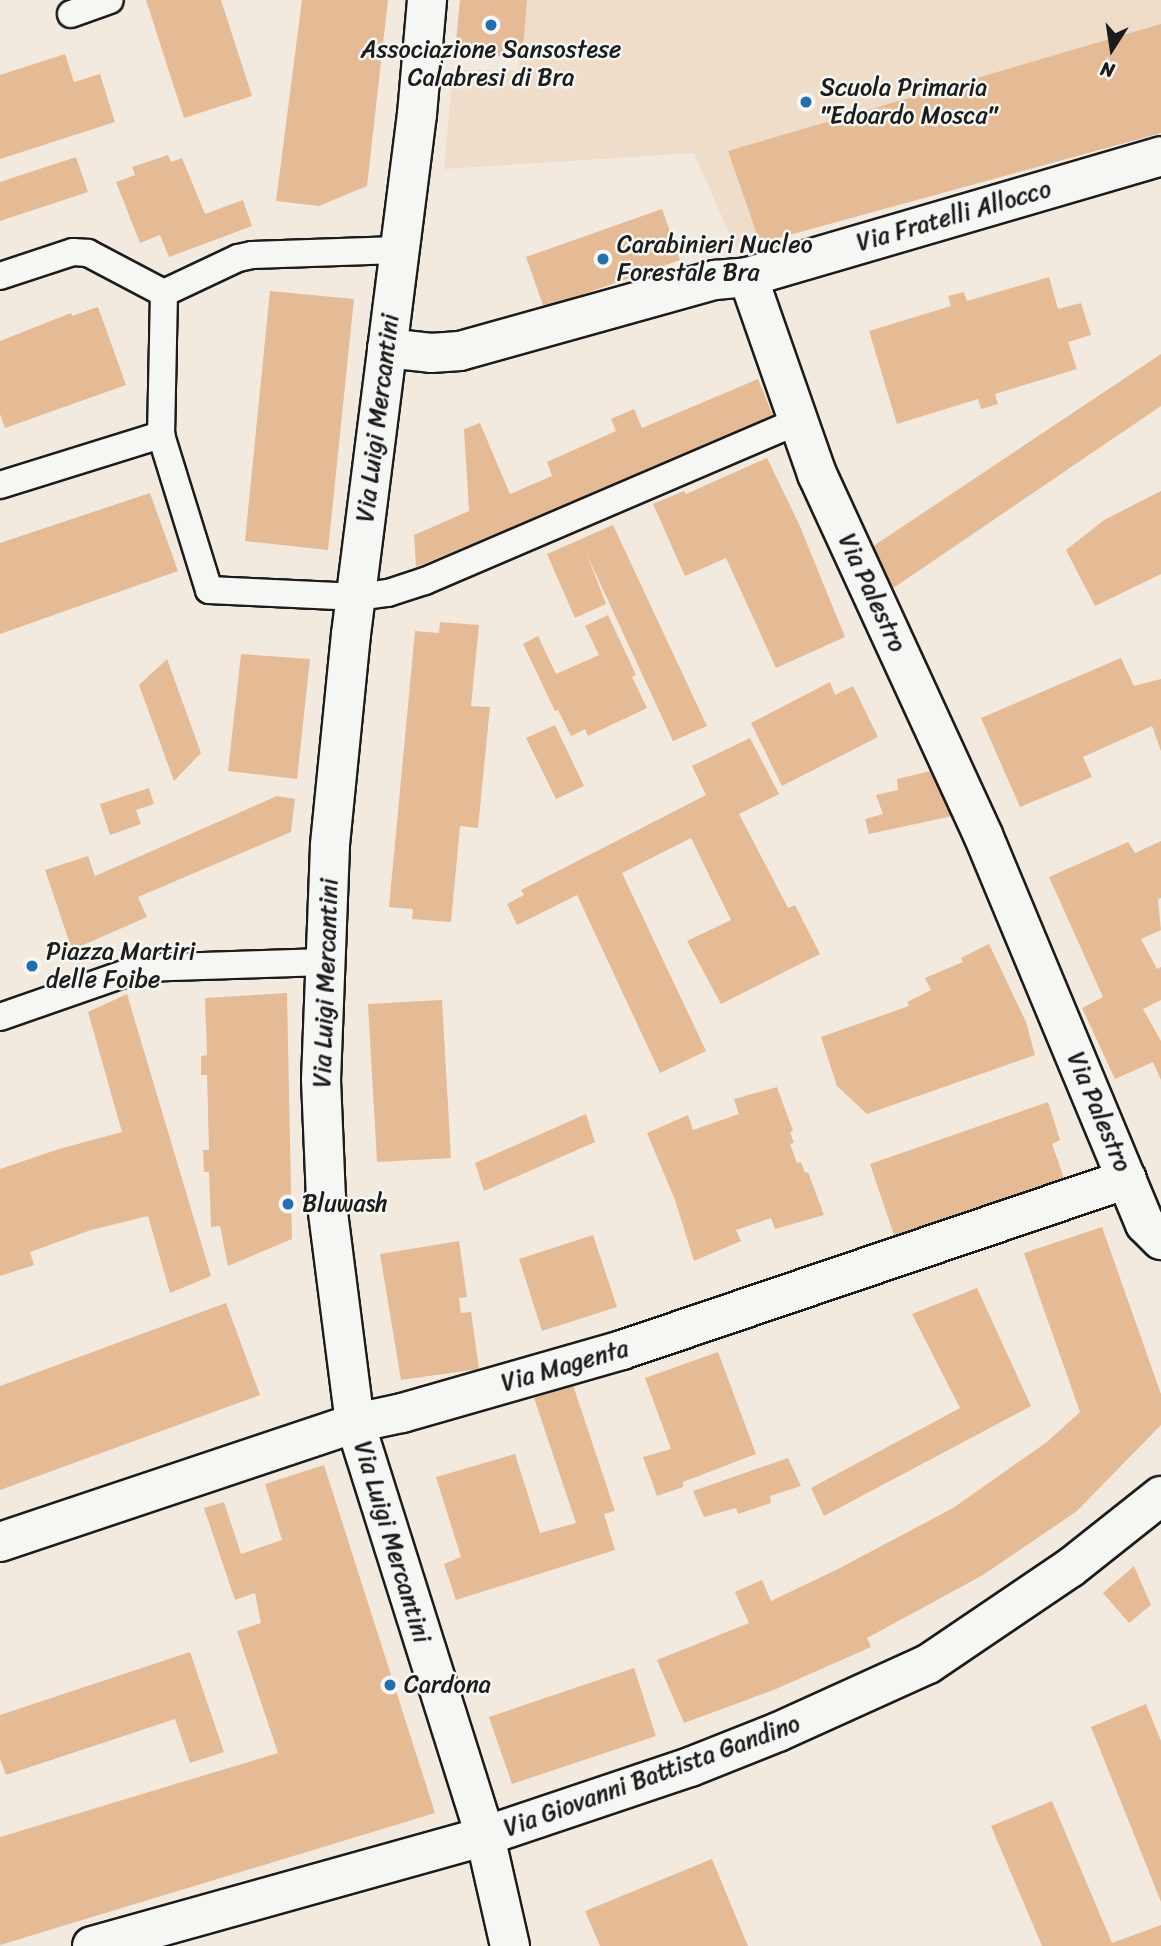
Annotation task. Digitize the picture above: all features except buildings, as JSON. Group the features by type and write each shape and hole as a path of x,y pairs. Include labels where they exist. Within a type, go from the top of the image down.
{"street":[{"name":"Via Luigi Mercantini","path":"427,0 417,114 398,250 330,846 321,1080 326,1197 355,1423 485,1836 510,1946"},
{"name":"Via Fratelli Allocco","path":"748,277 1161,156"},
{"path":"387,348 431,353 460,351 715,281 748,277"},
{"name":"Via Palestro","path":"748,277 817,474 983,835 1145,1224 1161,1240"},
{"name":"Via Magenta","path":"0,1542 355,1423 402,1413 622,1350 1127,1179"},
{"name":"Via Giovanni Battista Gandino","path":"92,1946 485,1836 690,1767 778,1732 929,1664 1070,1568 1161,1496"}],"lane":[{"path":"71,14 110,0"},
{"path":"164,293 237,258 252,255 398,250"},
{"path":"0,276 73,252 88,253 164,293"},
{"path":"164,293 161,435 209,590 358,597 388,593 425,581 798,421"},
{"path":"0,485 161,435"},
{"path":"0,1017 141,968 325,962"}],"shaded area":[{"name":"Scuola Primaria \"Edoardo Mosca\"","path":"524,0 1161,0 1161,133 736,249 694,153 444,169 453,70 519,70"}],"place":[{"name":"Associazione Sansostese Calabresi di Bra","path":"491,25"},
{"name":"Scuola Primaria \"Edoardo Mosca\"","path":"806,102"},
{"name":"Carabinieri Nucleo Forestale Bra","path":"603,259"},
{"name":"Piazza Martiri delle Foibe","path":"32,966"},
{"name":"Bluwash","path":"288,1204"},
{"name":"Cardona","path":"390,1685"}]}
